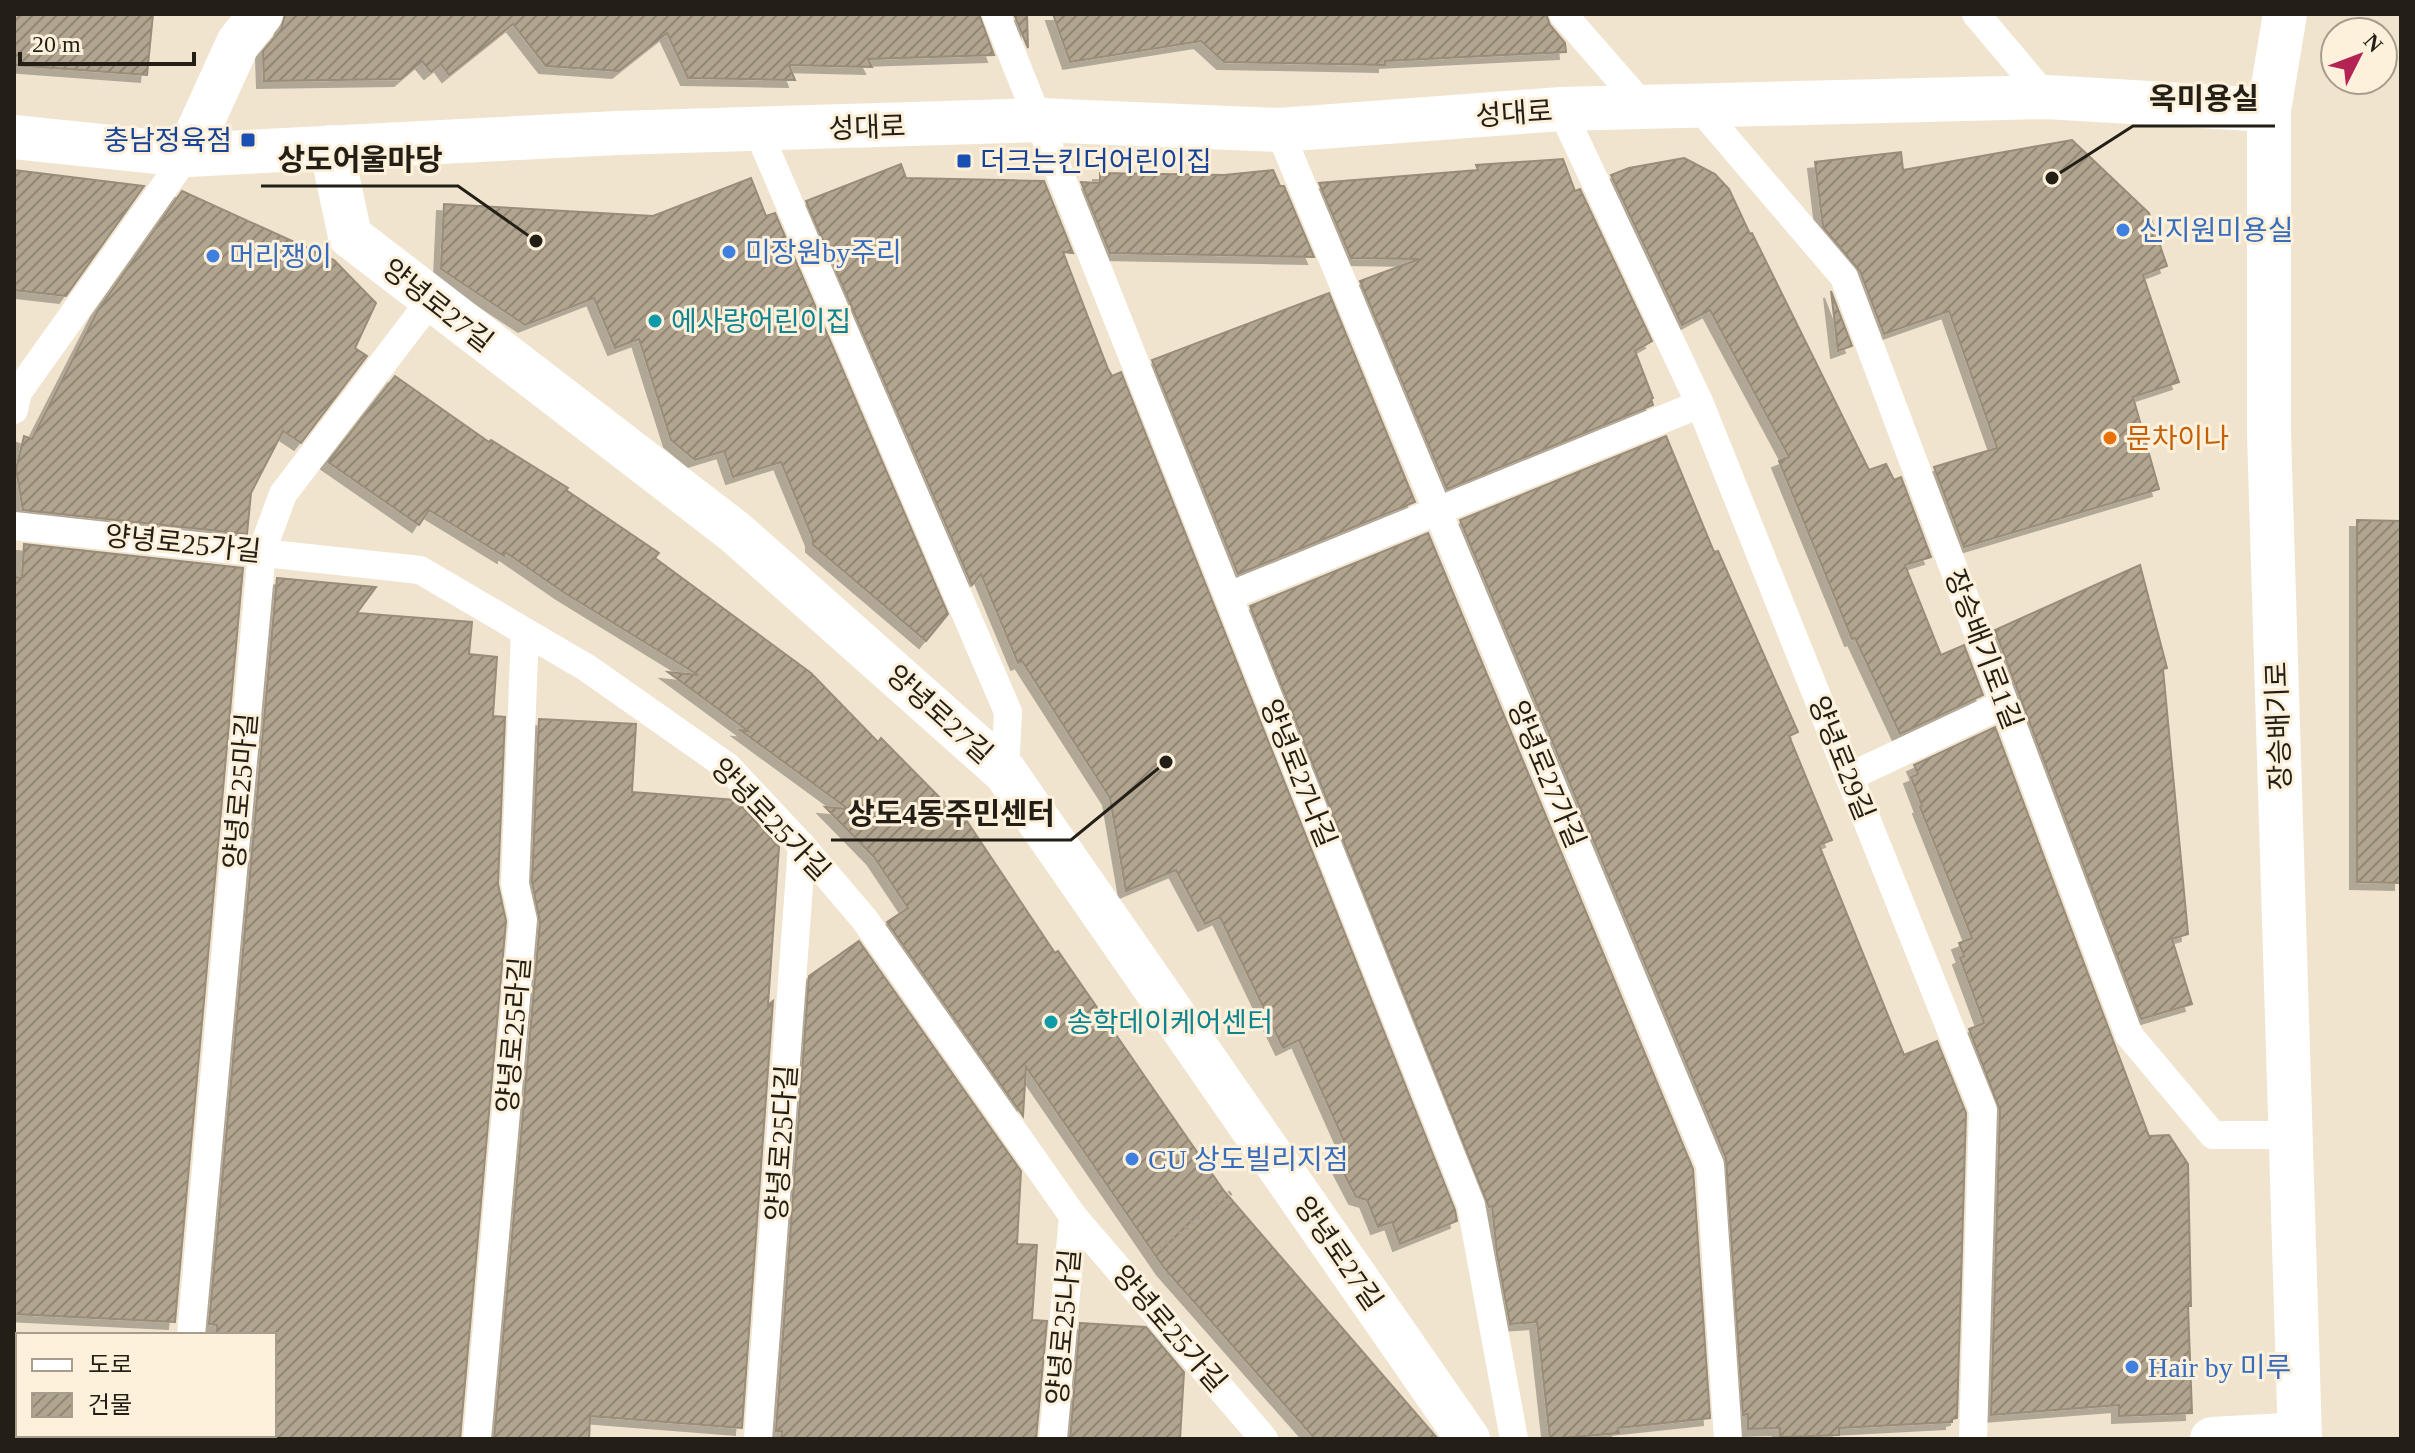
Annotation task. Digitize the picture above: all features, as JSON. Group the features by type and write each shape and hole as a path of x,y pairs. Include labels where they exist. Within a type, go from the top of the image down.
{"street":[{"path":"187,155 238,43 261,14"},
{"name":"장승배기로","path":"2285,14 2269,110 2269,434 2300,1437"},
{"name":"성대로","path":"14,137 187,155 617,133 1039,120 1279,130 1561,109 2046,97 2269,110"},
{"name":"양녕로27길","path":"331,147 350,236 735,532 1005,772 1468,1439"},
{"path":"2212,1439 2300,1437"}],"lane":[{"name":"양녕로27나길","path":"996,14 1471,1205 1514,1439"},
{"path":"1563,14 1644,107"},
{"path":"1976,14 2046,97"},
{"name":"장승배기로1길","path":"1699,107 1844,277 2129,1035 2213,1135 2290,1135"},
{"name":"양녕로29길","path":"1561,109 1700,404 1983,1110 1973,1439"},
{"name":"양녕로27가길","path":"1279,130 1710,1165 1728,1439"},
{"path":"758,131 1008,712 1005,772"},
{"path":"14,410 18,392 187,155"},
{"name":"양녕로25마길","path":"191,1333 262,551 283,494 431,300"},
{"path":"1229,596 1700,404"},
{"name":"양녕로25가길","path":"14,526 420,570 587,668 728,767 802,846 865,920 1073,1216 1264,1439"},
{"name":"양녕로25라길","path":"477,1439 523,920 515,884 525,632"},
{"path":"1849,777 2004,704"},
{"name":"양녕로25다길","path":"758,1439 802,846"},
{"name":"양녕로25나길","path":"1053,1439 1073,1216"}],"path":[{"path":"1124,1276 1274,1160"}],"building":[{"path":"14,14 153,14 147,75 14,65"},
{"path":"285,14 979,14 994,55 868,59 872,67 789,65 795,80 688,78 667,33 619,71 546,66 513,24 449,75 441,64 431,72 422,61 401,79 264,81 263,51 281,30"},
{"path":"1014,14 1027,14 1028,48"},
{"path":"1053,14 1546,14 1550,25 1565,43 1566,52 1385,61 1385,65 1224,62 1201,41 1070,62"},
{"path":"2072,140 2149,213 2167,266 2143,275 2179,382 2133,397 2159,489 1964,547 1934,467 1997,448 1949,311 1884,334 1860,271 1823,227 1815,162 1901,152 1903,170"},
{"path":"1684,158 1715,174 1729,189 1869,470 1886,464 1894,480 1901,477 1931,557 1905,565 1941,655 1964,645 1983,695 1900,734 1855,638 1852,639 1779,461 1789,457 1710,310 1682,325 1611,175 1629,168"},
{"path":"1563,159 1575,191 1580,189 1652,341 1635,351 1653,405 1447,489 1360,281 1419,259 1351,258 1319,183 1478,170 1476,165"},
{"path":"901,164 906,178 1044,181 1073,253 1063,252 1108,369 1112,376 1121,372 1457,1221 1400,1244 1392,1222 1378,1227 1367,1200 1356,1197 1339,1164 1344,1141 1299,1040 1283,1048 1220,917 1205,924 1176,870 1126,891 1110,798 1022,661 1018,663 981,574 972,585 806,201"},
{"path":"14,170 144,186 66,296 14,290"},
{"path":"1273,170 1280,186 1284,186 1314,257 1110,253 1081,182 1100,183 1100,173 1224,175"},
{"path":"751,178 766,216 775,213 948,614 926,641 813,545 781,462 733,477 724,451 695,460 671,440 639,339 615,348 594,298 525,325 441,269 444,204 653,216"},
{"path":"182,191 334,260 376,303 355,348 367,356 301,443 283,431 251,493 247,534 23,510 16,469 24,436 32,439 98,310"},
{"path":"1831,291 1852,346 1838,351"},
{"path":"1329,293 1415,502 1238,574 1152,360"},
{"path":"395,376 489,442 491,440 568,488 566,490 659,553 655,558 811,673 878,742 881,738 951,809 956,805 1055,953 1058,951 1224,1191 1438,1439 1315,1439 1164,1268 1026,1067 1023,1116 887,922 908,908 874,857 825,807 848,809 740,730 748,731 668,672 698,675 563,592 505,552 504,556 429,510 419,525 328,462"},
{"path":"1666,436 1714,552 1718,551 1798,732 1789,736 1832,840 1819,845 1904,1055 1937,1041 1966,1113 1957,1418 1952,1422 1839,1428 1839,1435 1780,1437 1780,1428 1748,1429 1748,1414 1743,1415 1726,1158 1460,520"},
{"path":"2357,520 2401,521 2401,883 2357,882"},
{"path":"1428,533 1693,1169 1710,1418 1618,1428 1619,1433 1550,1439 1537,1322 1510,1324 1492,1206 1489,1207 1250,606"},
{"path":"24,544 243,568 175,1322 14,1314 14,577 22,578"},
{"path":"2140,565 2167,668 2163,669 2188,934 2172,939 2192,1004 2141,1019 1995,630"},
{"path":"277,578 376,587 357,613 472,622 469,654 497,657 493,716 505,717 498,884 506,921 460,1439 274,1439 276,1333 216,1333 217,1325 209,1324"},
{"path":"539,719 636,724 632,792 736,800 779,847 768,1005 773,1001 742,1428 590,1416 589,1439 494,1439 540,922 532,882"},
{"path":"1995,727 2149,1136 2169,1135 2188,1164 2192,1413 2119,1416 2119,1405 1991,1415 2000,1110 1969,1029 1984,1023 1960,958 1964,956 1959,943 1972,938 1911,777 1918,774 1914,765"},
{"path":"859,941 1021,1171 1017,1244 1037,1245 1032,1320 1047,1321 1036,1439 781,1439 782,1431 776,1431 809,976"},
{"path":"1080,1323 1146,1327 1184,1372 1180,1439 1070,1439"}],"place":[{"name":"충남정육점","path":"248,140"},
{"name":"더크는킨더어린이집","path":"964,161"},
{"name":"옥미용실","path":"2052,178"},
{"name":"신지원미용실","path":"2123,230"},
{"name":"상도어울마당","path":"536,241"},
{"name":"미장원by주리","path":"729,252"},
{"name":"머리쟁이","path":"213,256"},
{"name":"에사랑어린이집","path":"655,321"},
{"name":"문차이나","path":"2110,438"},
{"name":"상도4동주민센터","path":"1166,762"},
{"name":"송학데이케어센터","path":"1051,1022"},
{"name":"CU 상도빌리지점","path":"1132,1159"},
{"name":"Hair by 미루","path":"2132,1367"}]}
